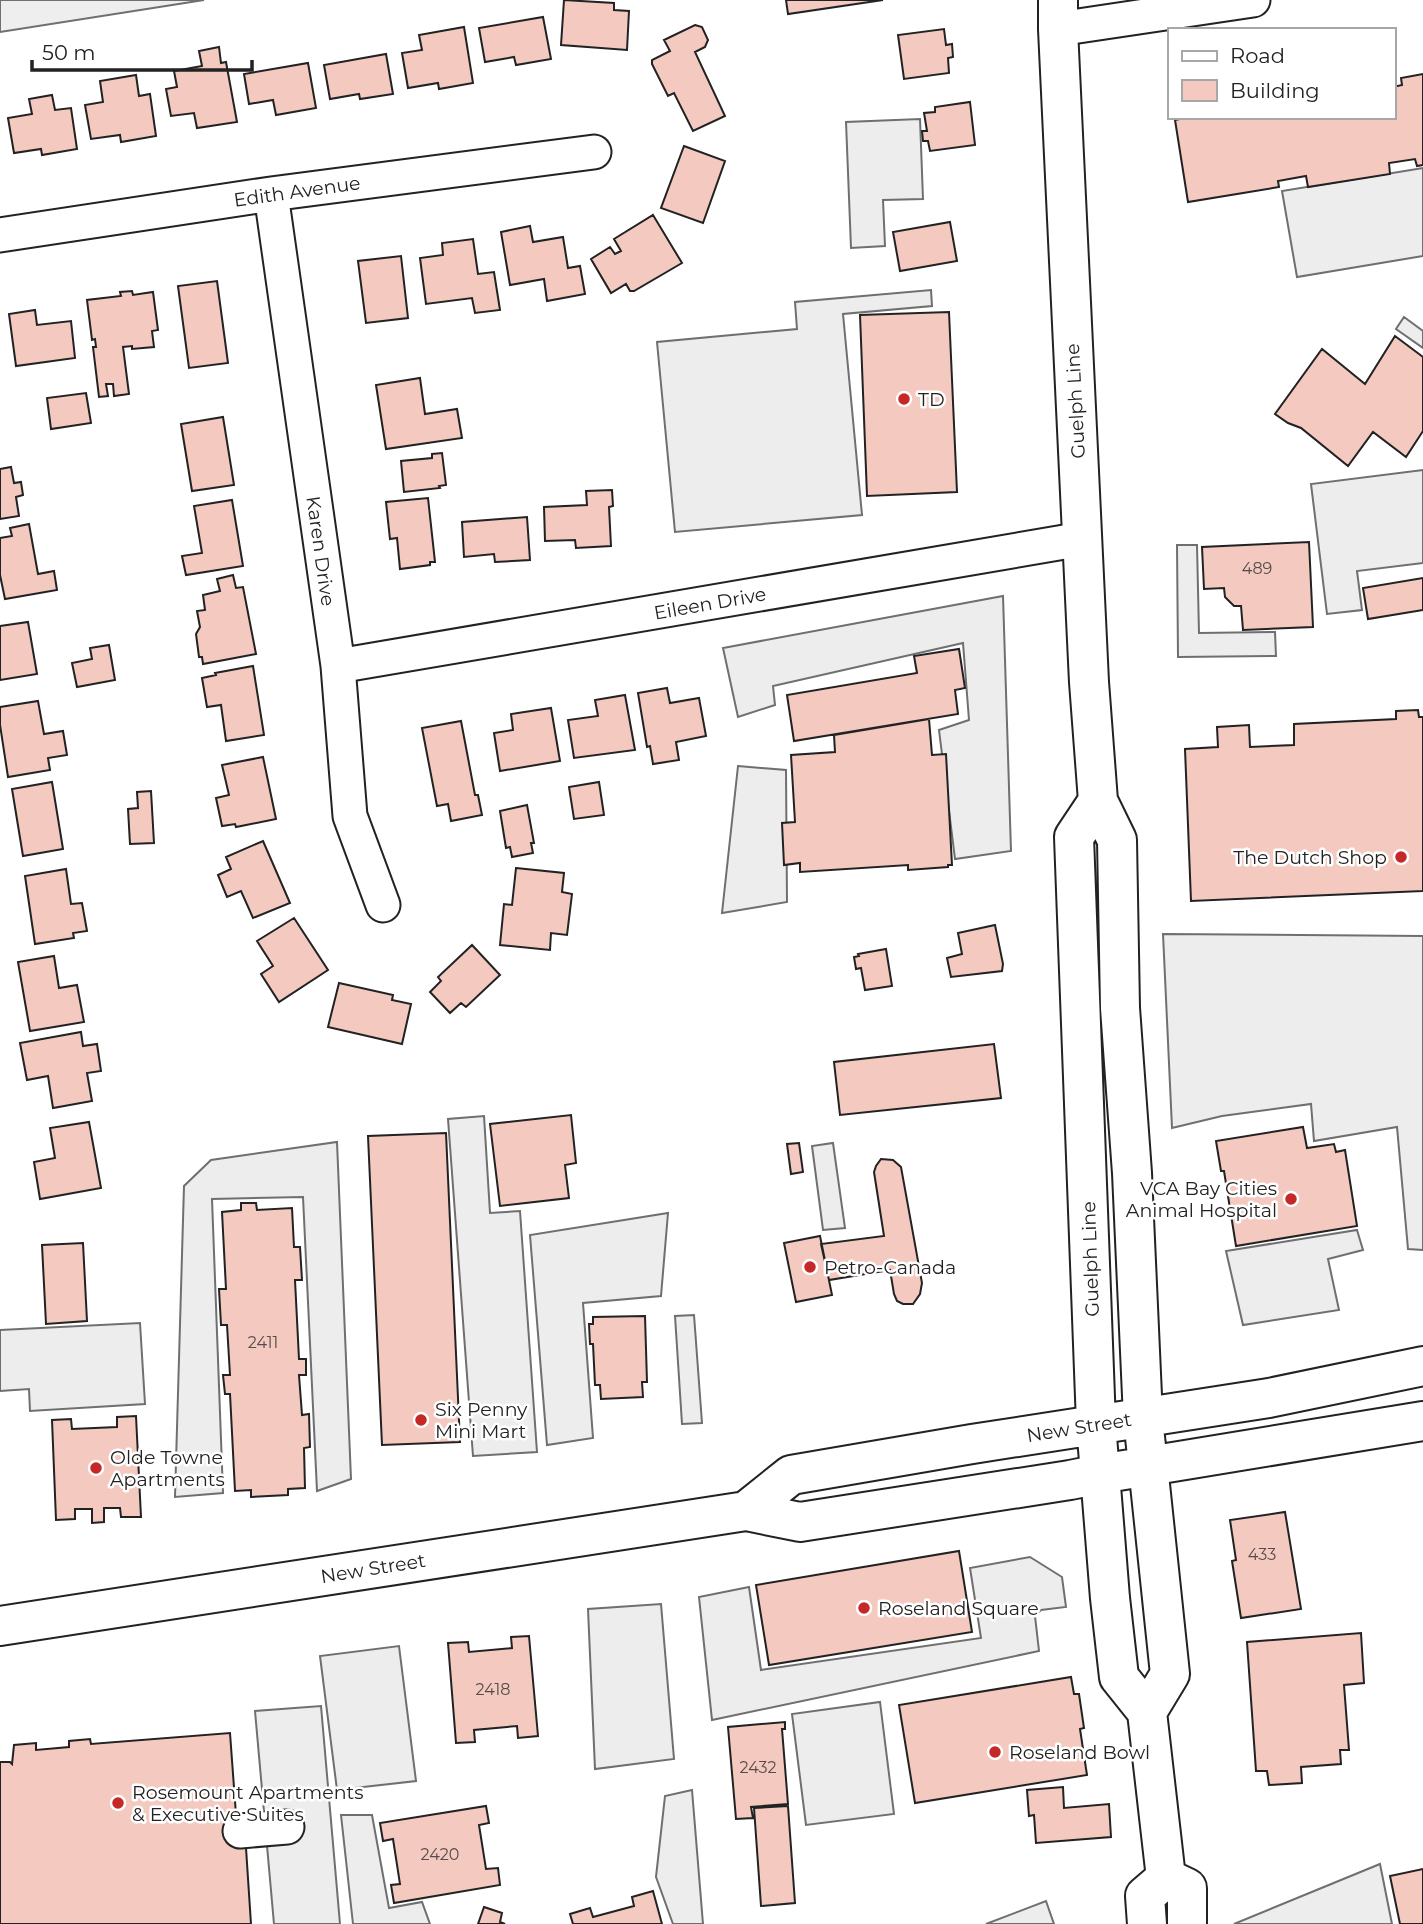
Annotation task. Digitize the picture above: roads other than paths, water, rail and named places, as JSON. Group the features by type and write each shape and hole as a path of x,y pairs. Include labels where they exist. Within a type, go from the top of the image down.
{"main road":[{"name":"Guelph Line","path":"1058,14 1089,682 1098,801 1117,841 1120,1008 1132,1173 1143,1418 1170,1674 1147,1712 1119,1677 1096,1424 1074,837 1098,801"},
{"name":"New Street","path":"746,1511 791,1475 1269,1398 1423,1366"},
{"name":"New Street","path":"0,1626 746,1511 800,1522 1423,1422"},
{"path":"1147,1712 1166,1878"},
{"path":"1147,1924 1146,1896 1166,1878"},
{"path":"1166,1878 1187,1888 1187,1924"}],"street":[{"path":"1058,14 1253,0"},
{"name":"Edith Avenue","path":"0,235 271,194 594,152"},
{"name":"Karen Drive","path":"271,194 338,666 350,817 383,905"},
{"name":"Eileen Drive","path":"338,666 1082,539"},
{"path":"240,1831 287,1826"}],"place":[{"name":"TD","path":"904,399"},
{"name":"The Dutch Shop","path":"1401,857"},
{"name":"VCA Bay Cities Animal Hospital","path":"1291,1199"},
{"name":"Petro-Canada","path":"810,1267"},
{"name":"Six Penny Mini Mart","path":"421,1420"},
{"name":"Olde Towne Apartments","path":"96,1468"},
{"name":"Roseland Square","path":"864,1608"},
{"name":"Roseland Bowl","path":"995,1752"},
{"name":"Rosemount Apartments & Executive Suites","path":"118,1803"}]}
